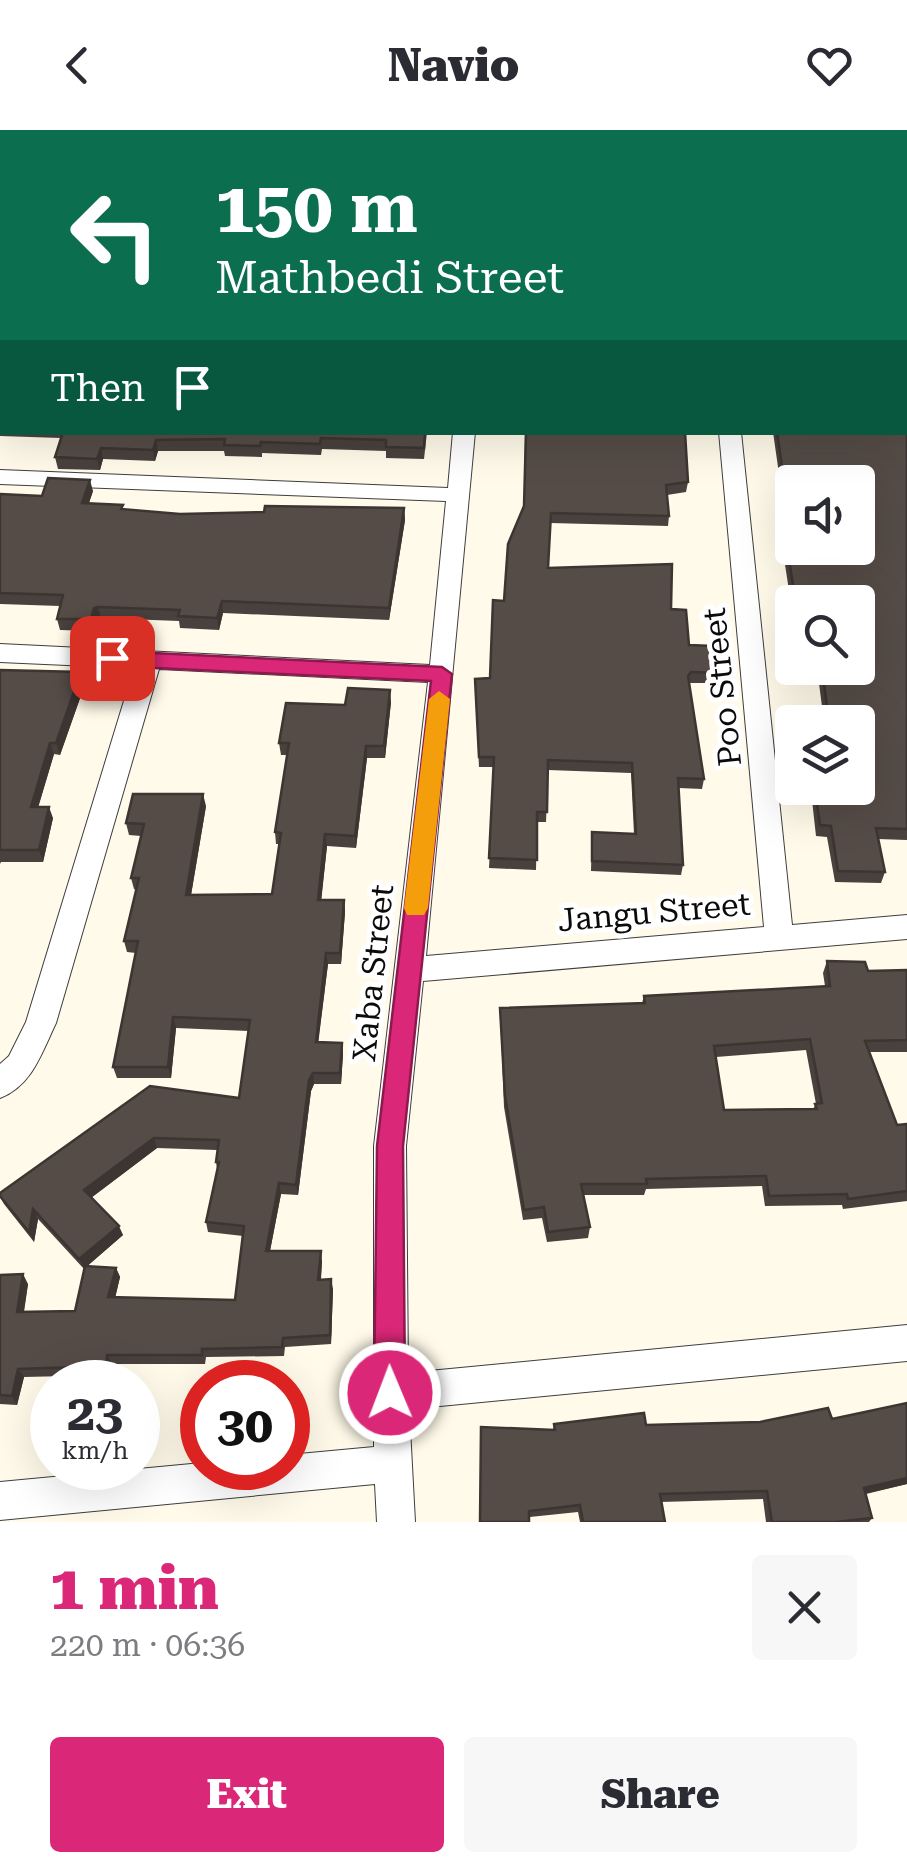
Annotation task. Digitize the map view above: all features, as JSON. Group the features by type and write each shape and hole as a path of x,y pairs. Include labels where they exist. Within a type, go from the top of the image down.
{"street":[{"name":"Xaba Street","path":"396,1522 391,1464 390,1146 442,674 464,435"},
{"name":"Poo Street","path":"730,435 779,936"},
{"path":"0,477 459,495"},
{"path":"0,653 442,674"},
{"path":"0,1084 20,1066 41,1023 148,660"},
{"name":"Jangu Street","path":"408,970 907,926"},
{"path":"390,1393 907,1343"},
{"path":"0,1501 391,1464"}],"building":[{"path":"62,435 425,435 424,448 386,447 386,440 321,438 320,444 261,442 260,446 224,445 225,439 156,440 153,450 101,448 97,459 55,457"},
{"path":"526,435 685,435 688,482 666,485 669,516 551,513 548,568 672,564 671,609 686,610 689,645 713,646 715,673 691,672 688,676 704,779 678,778 683,865 592,861 592,832 636,834 632,763 548,760 547,812 537,812 537,860 489,858 494,757 479,757 475,679 490,678 493,600 504,601 508,544 524,506"},
{"path":"777,435 907,435 907,829 876,828 885,872 838,871 831,826 820,825 817,805 875,805 875,705 827,705 824,685 875,685 875,585 793,585 790,565 875,565 875,465 782,465"},
{"path":"48,478 90,480 82,503 180,514 264,512 265,506 404,508 389,608 222,601 217,618 178,616 180,610 98,607 91,619 57,619 63,595 0,593 0,494 42,496"},
{"path":"0,670 81,672 56,743 50,743 31,807 49,807 39,850 0,850"},
{"path":"348,688 390,690 384,746 366,746 355,836 325,834 318,900 344,900 340,953 326,953 316,1042 342,1043 340,1073 313,1073 309,1080 296,1185 279,1183 266,1251 321,1251 318,1280 331,1279 330,1335 283,1338 282,1347 202,1349 202,1355 30,1360 30,1369 18,1369 12,1396 0,1395 0,1275 23,1274 17,1312 75,1311 85,1266 116,1268 108,1297 235,1300 244,1226 206,1222 219,1162 219,1140 154,1138 84,1190 119,1226 79,1259 33,1209 29,1232 0,1193 150,1086 239,1098 250,1020 173,1017 168,1067 113,1067 138,941 124,941 139,878 131,878 144,824 126,823 133,794 203,794 186,895 272,894 281,833 275,832 289,743 279,743 286,703 345,705"},
{"path":"827,961 865,962 868,971 907,970 907,1040 865,1041 897,1125 907,1124 907,1191 848,1199 847,1194 769,1196 766,1176 646,1179 647,1184 581,1184 590,1227 548,1232 544,1207 524,1210 505,1096 500,1008 645,1003 644,996 830,986","holes":["810,1039 822,1103 815,1104 817,1109 724,1110 714,1046"]},
{"path":"907,1403 907,1478 864,1488 872,1518 772,1522 767,1491 660,1494 665,1522 583,1522 580,1505 529,1511 529,1522 480,1522 481,1427 555,1430 554,1424 644,1413 646,1425 760,1422 828,1408 832,1419"}],"slow traffic":[{"path":"416,908 439,699"}],"route":[{"path":"112,658 442,674 390,1146 390,1393"}]}
